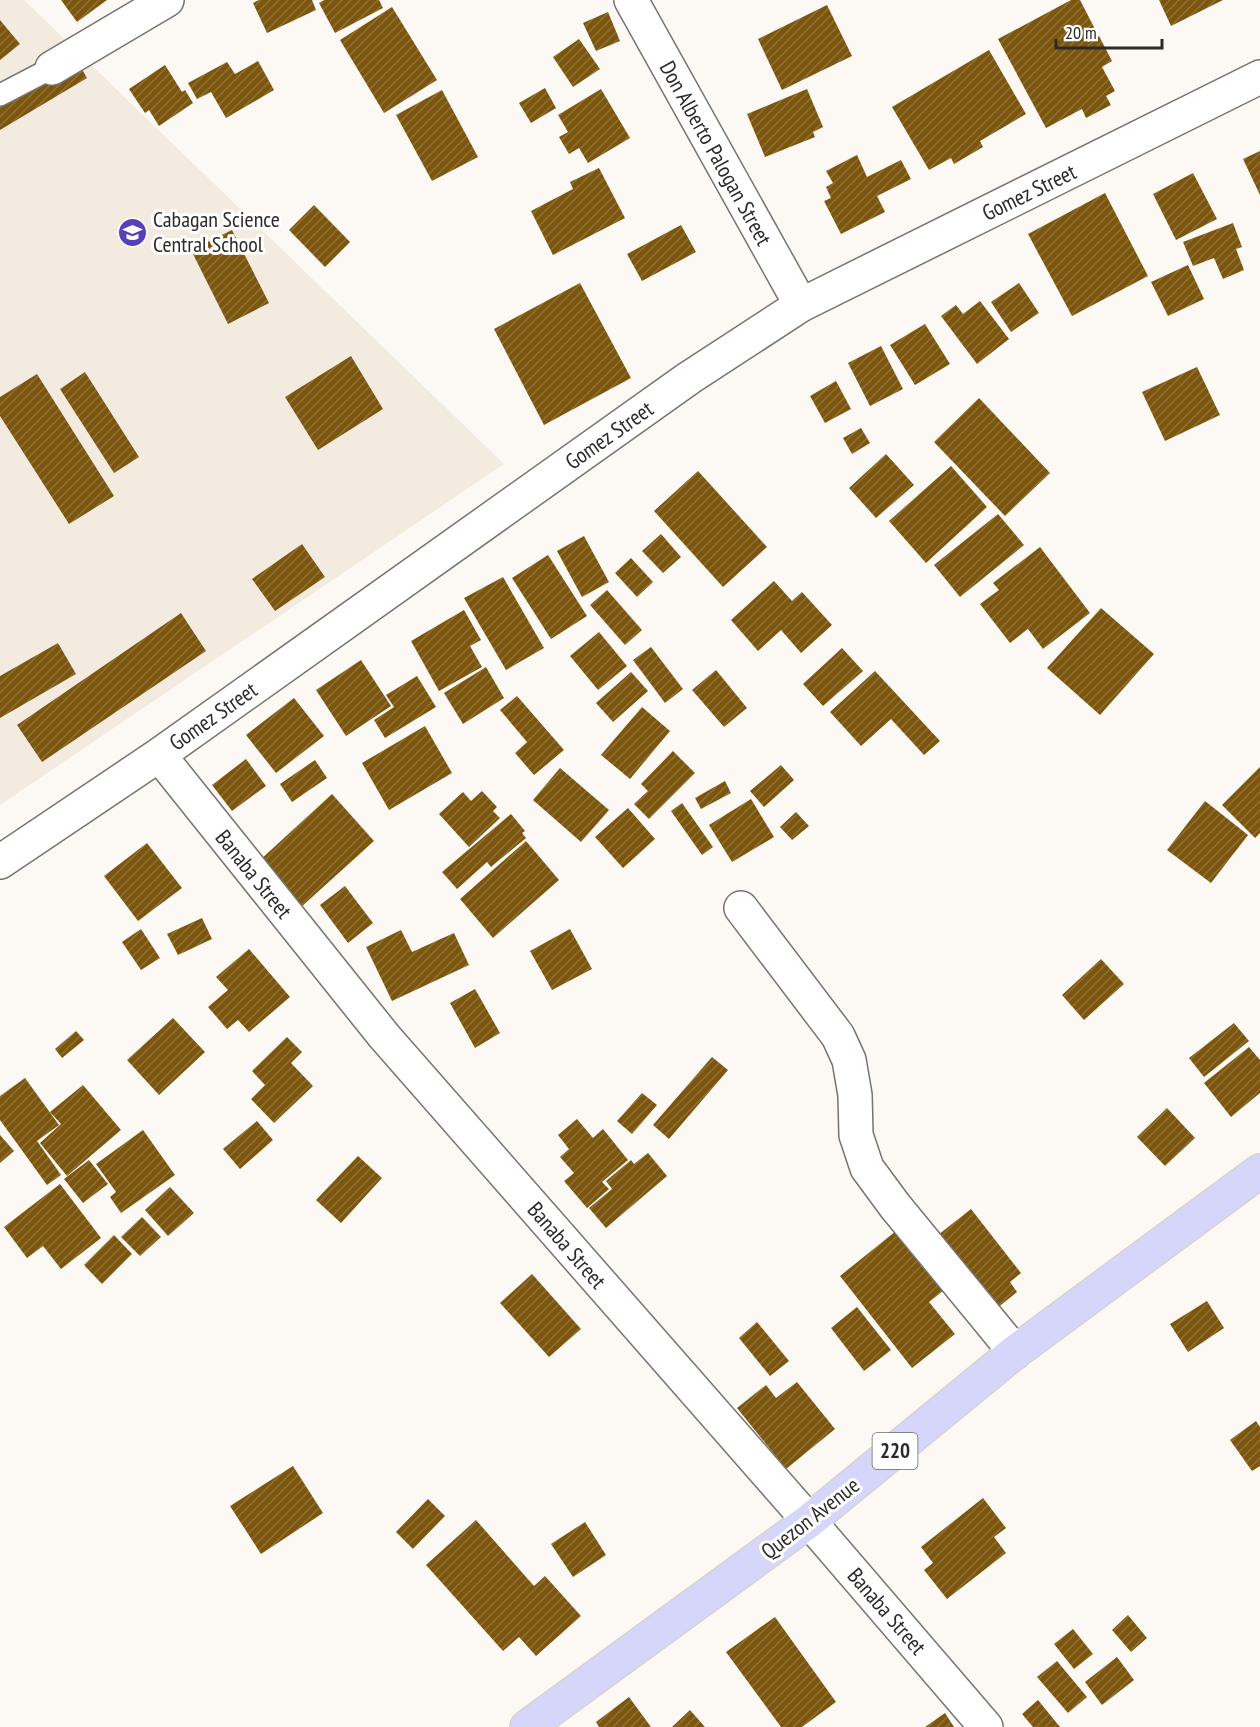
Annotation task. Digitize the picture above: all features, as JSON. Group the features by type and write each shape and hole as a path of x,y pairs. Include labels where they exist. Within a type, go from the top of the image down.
{"main road":[{"name":"Quezon Avenue","path":"527,1727 809,1521 1015,1352 1260,1171"}],"street":[{"path":"52,68 167,0"},
{"name":"Don Alberto Palogan Street","path":"631,0 801,305"},
{"name":"Gomez Street","path":"0,862 159,754 680,385 801,305 1260,78"},
{"name":"Banaba Street","path":"159,754 384,1036 809,1521 986,1727"},
{"path":"741,908 838,1036 849,1060 855,1095 856,1135 867,1168 895,1206 1015,1352"}],"lane":[{"path":"0,95 52,68"}],"shaded area":[{"name":"Cabagan Science Central School","path":"0,0 24,0 504,464 0,805"}],"building":[{"path":"61,0 107,0 77,22"},
{"path":"259,0 312,0 316,10 267,33 253,3"},
{"path":"324,0 379,0 383,8 335,33 319,3"},
{"path":"1071,0 1080,0 1096,31 1085,37 1088,42 1099,36 1112,61 1102,67 1115,91 1106,96 1111,105 1086,118 1082,109 1046,128 998,39"},
{"path":"1159,0 1223,0 1171,26"},
{"path":"827,5 852,56 782,90 758,39"},
{"path":"392,7 437,80 384,113 340,40"},
{"path":"608,12 620,41 596,51 583,23"},
{"path":"0,20 20,44 0,60"},
{"path":"579,39 600,69 573,87 553,57"},
{"path":"68,45 87,78 0,130 0,86"},
{"path":"989,50 1026,114 980,141 983,147 954,164 951,158 929,170 892,107"},
{"path":"258,61 274,90 226,118 211,92 197,99 188,83 227,62 235,74"},
{"path":"165,65 182,92 185,90 193,103 159,126 149,110 145,113 129,89"},
{"path":"545,88 556,108 531,123 519,103"},
{"path":"601,89 630,138 588,163 579,148 569,154 559,137 568,132 558,115"},
{"path":"807,89 823,127 813,132 815,137 765,157 747,114"},
{"path":"442,90 478,157 432,181 396,115"},
{"path":"1260,151 1260,195 1243,159"},
{"path":"857,155 867,177 901,160 911,179 877,196 885,212 841,234 824,201 831,198 826,187 833,183 826,171"},
{"path":"599,168 625,218 553,255 531,211 573,189 570,182"},
{"path":"1193,173 1217,219 1176,240 1153,194"},
{"path":"1105,193 1148,276 1072,316 1028,234"},
{"path":"314,205 350,242 325,267 289,230"},
{"path":"1233,223 1242,247 1236,249 1244,270 1223,279 1214,258 1193,266 1183,242"},
{"path":"681,225 696,252 642,281 627,254"},
{"path":"232,230 269,303 228,324 191,250"},
{"path":"1188,265 1204,299 1168,316 1151,282"},
{"path":"580,283 631,378 544,425 494,329"},
{"path":"1019,283 1039,313 1011,332 991,302"},
{"path":"980,301 1009,339 977,364 941,316 956,305 963,314"},
{"path":"925,324 950,364 915,385 890,345"},
{"path":"881,346 903,389 870,406 848,363"},
{"path":"351,356 383,409 318,450 285,397"},
{"path":"1197,367 1220,415 1165,441 1142,392"},
{"path":"85,372 139,457 114,473 60,389"},
{"path":"37,374 114,496 69,524 0,416 0,397"},
{"path":"836,381 851,409 825,423 810,396"},
{"path":"979,398 1050,473 1005,516 934,442"},
{"path":"861,428 870,443 852,454 843,438"},
{"path":"886,454 914,485 876,518 849,488"},
{"path":"951,466 987,507 926,563 889,521"},
{"path":"698,471 767,547 723,587 654,511"},
{"path":"998,514 1024,545 960,597 934,565"},
{"path":"661,534 681,557 663,573 642,551"},
{"path":"584,536 609,582 582,597 557,551"},
{"path":"302,544 325,577 275,611 252,579"},
{"path":"1040,547 1090,613 1043,649 1028,629 1010,643 980,604 999,590 993,583"},
{"path":"548,555 587,616 551,639 512,578"},
{"path":"631,558 653,582 637,597 615,573"},
{"path":"503,577 544,648 506,670 464,598"},
{"path":"774,581 792,601 802,592 832,625 801,653 781,630 758,651 731,620"},
{"path":"607,590 642,630 625,645 590,605"},
{"path":"1101,608 1154,654 1100,715 1047,668"},
{"path":"464,610 481,640 470,646 482,667 439,691 411,641"},
{"path":"181,613 206,651 42,762 17,725"},
{"path":"599,632 627,666 598,690 570,656"},
{"path":"58,643 76,674 0,718 0,676"},
{"path":"651,647 683,689 665,703 633,660"},
{"path":"842,648 863,671 823,706 803,684"},
{"path":"361,660 391,706 346,736 316,690"},
{"path":"486,667 504,698 463,724 444,693"},
{"path":"716,670 747,708 724,727 692,690"},
{"path":"875,671 940,741 924,755 891,719 861,746 830,712"},
{"path":"631,672 648,691 613,722 596,703"},
{"path":"417,676 436,707 385,738 374,720 394,707 386,695"},
{"path":"517,696 564,750 534,775 515,753 527,742 500,710"},
{"path":"294,698 324,736 276,773 246,735"},
{"path":"642,707 670,731 630,779 601,755"},
{"path":"425,726 452,773 389,810 362,763"},
{"path":"673,751 695,773 649,819 634,804 648,791 641,784"},
{"path":"246,759 266,786 232,811 212,785"},
{"path":"315,760 327,778 292,802 280,784"},
{"path":"781,765 794,780 764,807 750,791"},
{"path":"1260,767 1260,833 1255,838 1222,805"},
{"path":"560,768 609,810 581,842 533,800"},
{"path":"725,781 731,793 701,809 695,798"},
{"path":"482,791 497,807 493,811 500,818 469,847 439,814 463,792 471,801"},
{"path":"332,794 374,841 300,908 259,861"},
{"path":"751,799 774,837 732,862 709,825"},
{"path":"1205,801 1248,835 1211,883 1167,850"},
{"path":"682,803 713,847 702,855 671,811"},
{"path":"628,808 655,839 623,868 595,837"},
{"path":"796,812 809,826 792,840 780,827"},
{"path":"511,814 525,831 522,833 526,838 491,867 487,862 457,889 442,872"},
{"path":"526,841 559,880 493,938 460,899"},
{"path":"147,843 182,888 138,921 104,876"},
{"path":"345,886 373,923 348,943 320,905"},
{"path":"202,918 212,939 178,955 167,934"},
{"path":"141,929 160,958 141,970 122,942"},
{"path":"570,929 592,969 552,990 530,951"},
{"path":"401,930 412,952 454,933 469,965 392,1001 366,947"},
{"path":"249,949 290,997 249,1032 238,1020 227,1029 208,1007 228,990 216,977"},
{"path":"1101,959 1124,984 1084,1020 1062,995"},
{"path":"475,989 500,1033 475,1048 450,1003"},
{"path":"173,1018 205,1052 159,1095 127,1060"},
{"path":"1234,1023 1249,1041 1204,1077 1189,1058"},
{"path":"76,1031 84,1040 62,1058 55,1049"},
{"path":"287,1037 302,1052 291,1063 313,1086 274,1123 251,1099 265,1085 252,1071"},
{"path":"1249,1047 1260,1060 1260,1093 1231,1117 1204,1083"},
{"path":"712,1057 728,1070 669,1139 653,1125"},
{"path":"25,1078 59,1125 37,1141 61,1175 47,1185 0,1120 0,1096"},
{"path":"83,1085 121,1130 67,1176 40,1143 61,1124 50,1112"},
{"path":"642,1093 657,1105 632,1134 617,1121"},
{"path":"1167,1108 1195,1138 1165,1166 1137,1137"},
{"path":"577,1119 593,1138 603,1129 628,1160 602,1182 609,1189 587,1208 564,1181 574,1173 560,1157 569,1149 558,1135"},
{"path":"257,1121 273,1140 240,1169 223,1149"},
{"path":"143,1130 175,1175 121,1213 110,1197 116,1192 96,1164"},
{"path":"0,1135 14,1151 0,1163"},
{"path":"648,1153 667,1176 606,1228 589,1208 612,1189 606,1181 631,1160 634,1164"},
{"path":"358,1156 382,1178 341,1223 316,1200"},
{"path":"89,1160 108,1184 83,1203 64,1179"},
{"path":"60,1184 101,1238 61,1269 43,1246 27,1258 4,1227"},
{"path":"170,1187 194,1213 168,1236 145,1210"},
{"path":"971,1209 1021,1273 1010,1282 1017,1292 996,1309 938,1235"},
{"path":"142,1217 161,1237 140,1256 121,1237"},
{"path":"901,1227 948,1287 929,1302 955,1334 912,1368 840,1276"},
{"path":"114,1235 132,1254 102,1284 84,1265"},
{"path":"532,1274 581,1329 549,1357 500,1303"},
{"path":"1207,1301 1224,1328 1188,1352 1170,1324"},
{"path":"857,1307 891,1350 864,1371 831,1328"},
{"path":"757,1322 789,1361 770,1376 739,1338"},
{"path":"797,1382 835,1429 786,1469 737,1408 766,1385 776,1398"},
{"path":"1256,1421 1260,1427 1260,1466 1252,1471 1230,1440"},
{"path":"293,1466 323,1513 261,1554 230,1506"},
{"path":"983,1498 1006,1528 994,1537 1006,1553 947,1599 924,1570 933,1563 921,1547"},
{"path":"428,1499 445,1516 413,1549 396,1532"},
{"path":"476,1520 534,1586 545,1576 581,1616 536,1656 519,1637 503,1651 426,1565"},
{"path":"585,1522 606,1555 573,1577 551,1544"},
{"path":"1128,1615 1147,1638 1131,1652 1112,1630"},
{"path":"775,1617 836,1702 802,1727 781,1727 726,1652"},
{"path":"1073,1629 1093,1654 1074,1669 1054,1644"},
{"path":"1117,1657 1134,1680 1102,1705 1085,1682"},
{"path":"1057,1661 1087,1697 1068,1713 1037,1677"},
{"path":"629,1697 651,1727 599,1727 596,1722"},
{"path":"1038,1700 1060,1727 1033,1727 1022,1714"},
{"path":"690,1710 705,1727 672,1727"},
{"path":"945,1713 954,1727 925,1727"}],"place":[{"name":"Cabagan Science Central School","path":"132,232"}]}
